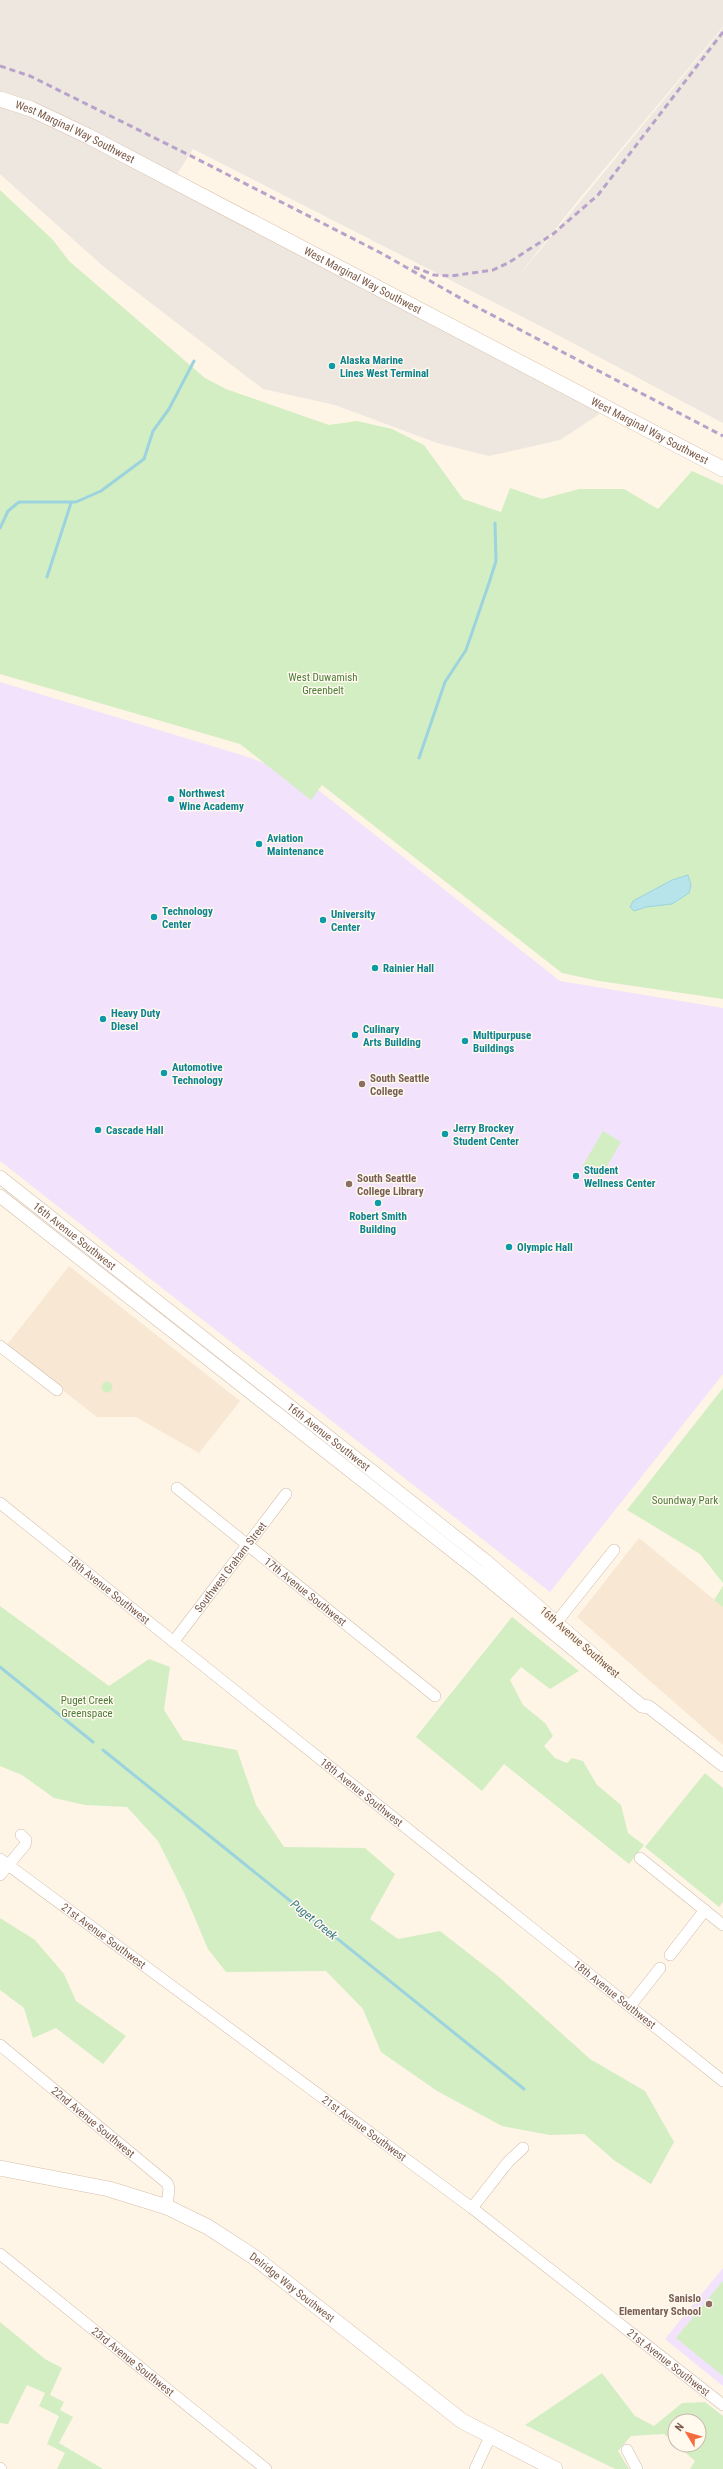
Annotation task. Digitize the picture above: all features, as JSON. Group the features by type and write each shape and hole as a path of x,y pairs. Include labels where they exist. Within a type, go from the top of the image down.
{"main road":[{"name":"West Marginal Way Southwest","path":"0,99 30,109 88,136 723,469"},
{"name":"Delridge Way Southwest","path":"0,2168 110,2189 167,2207 208,2227 244,2250 462,2420 555,2469"}],"street":[{"name":"16th Avenue Southwest","path":"0,1177 486,1561 554,1626 642,1706 649,1707 723,1766"},
{"name":"16th Avenue Southwest","path":"0,1196 554,1626"},
{"path":"0,1346 57,1390"},
{"name":"17th Avenue Southwest","path":"177,1488 435,1696"},
{"name":"Southwest Graham Street","path":"174,1641 286,1494"},
{"name":"18th Avenue Southwest","path":"0,1503 723,2081"},
{"path":"554,1626 614,1550"},
{"path":"0,1876 5,1862 25,1845 26,1840 21,1835"},
{"path":"640,1858 723,1925"},
{"name":"21st Avenue Southwest","path":"5,1862 472,2208 723,2405"},
{"path":"670,1955 705,1910"},
{"path":"630,2006 660,1968"},
{"name":"22nd Avenue Southwest","path":"0,2045 167,2183 169,2188 167,2207"},
{"path":"472,2208 508,2162 523,2148"},
{"name":"23rd Avenue Southwest","path":"0,2254 266,2469"},
{"path":"475,2469 490,2436"},
{"path":"627,2450 637,2469"}],"shaded area":[{"path":"0,0 723,0 723,27 580,198 512,284 723,28 723,423 550,331 193,149 170,185 608,401 598,415 560,440 489,456 437,443 335,405 263,389 104,267 0,174"},
{"name":"South Seattle College","path":"0,682 248,757 283,770 317,789 560,981 723,1008 723,1374 550,1592 0,1161"},
{"path":"69,1266 240,1401 199,1453 136,1417 97,1417 6,1346"},
{"path":"639,1538 723,1607 723,1745 577,1617"},
{"name":"Sanislo Elementary School","path":"723,2268 723,2386 665,2339"}],"green space":[{"name":"West Duwamish Greenbelt","path":"0,190 53,240 69,261 205,378 226,389 329,425 357,421 392,429 424,445 463,499 501,512 510,488 542,499 579,489 624,489 658,509 692,471 723,485 723,999 599,981 562,973 322,785 311,800 240,744 0,674"},
{"path":"603,1131 621,1142 600,1178 582,1167"},
{"path":"107,1381 111,1383 113,1387 111,1391 107,1393 103,1391 101,1387 103,1383"},
{"name":"Soundway Park","path":"723,1388 723,1583 700,1554 627,1510"},
{"path":"723,1586 723,1607 714,1600"},
{"name":"Puget Creek Greenspace","path":"0,1606 109,1686 149,1659 170,1667 164,1710 183,1740 237,1750 256,1805 284,1847 365,1848 395,1874 370,1919 398,1939 440,1931 499,1977 590,2059 645,2091 674,2142 651,2184 615,2161 584,2134 550,2135 502,2126 437,2091 381,2052 363,2009 326,1971 226,1972 208,1949 185,1895 158,1841 127,1807 85,1805 54,1798 22,1775 0,1766"},
{"path":"512,1617 579,1671 550,1689 521,1667 510,1680 523,1705 545,1723 553,1736 544,1746 555,1758 567,1763 572,1758 583,1761 597,1785 621,1805 628,1833 644,1845 629,1864 504,1764 482,1791 416,1737"},
{"path":"705,1773 723,1788 723,1902 719,1907 645,1847"},
{"path":"0,1918 35,1940 64,1974 76,2001 126,2036 103,2064 56,2028 33,2038 24,2008 0,1990"},
{"name":"Sanislo Elementary School","path":"723,2281 723,2376 676,2338"},
{"path":"0,2322 45,2359 62,2368 50,2395 64,2402 60,2410 73,2417 59,2443 103,2469 57,2469 65,2453 47,2444 59,2416 39,2406 45,2393 27,2385 8,2424 0,2423"},
{"path":"602,2373 635,2416 654,2426 667,2415 667,2436 664,2434 631,2436 618,2451 629,2469 615,2469 525,2425"},
{"path":"705,2402 723,2416 723,2469 690,2469 695,2461 686,2453 707,2453 707,2413 670,2413 682,2403"}],"water":[{"path":"688,875 691,885 689,893 672,904 646,907 634,911 630,907 633,901 672,880"}],"waterway":[{"path":"0,528 8,511 19,502 76,502 101,491 144,459 153,431 169,409 194,361"},
{"path":"47,577 71,503"},
{"path":"419,758 445,682 466,650 489,583 496,561 495,523"},
{"name":"Puget Creek","path":"0,1667 93,1742"},
{"name":"Puget Creek","path":"103,1750 524,2089"}],"railway":[{"path":"414,267 434,275 451,276 493,270 508,263 553,234 598,195 723,32"},
{"path":"0,66 30,76 381,253 469,303 723,436"}],"place":[{"name":"Alaska Marine Lines West Terminal","path":"332,366"},
{"name":"Northwest Wine Academy","path":"171,799"},
{"name":"Aviation Maintenance","path":"259,844"},
{"name":"Technology Center","path":"154,917"},
{"name":"University Center","path":"323,920"},
{"name":"Rainier Hall","path":"375,968"},
{"name":"Heavy Duty Diesel","path":"103,1019"},
{"name":"Culinary Arts Building","path":"355,1035"},
{"name":"Multipurpuse Buildings","path":"465,1041"},
{"name":"Automotive Technology","path":"164,1073"},
{"name":"South Seattle College","path":"362,1084"},
{"name":"Cascade Hall","path":"98,1130"},
{"name":"Jerry Brockey Student Center","path":"445,1134"},
{"name":"Student Wellness Center","path":"576,1176"},
{"name":"South Seattle College Library","path":"349,1184"},
{"name":"Robert Smith Building","path":"378,1203"},
{"name":"Olympic Hall","path":"509,1247"},
{"name":"Sanislo Elementary School","path":"709,2304"}]}
